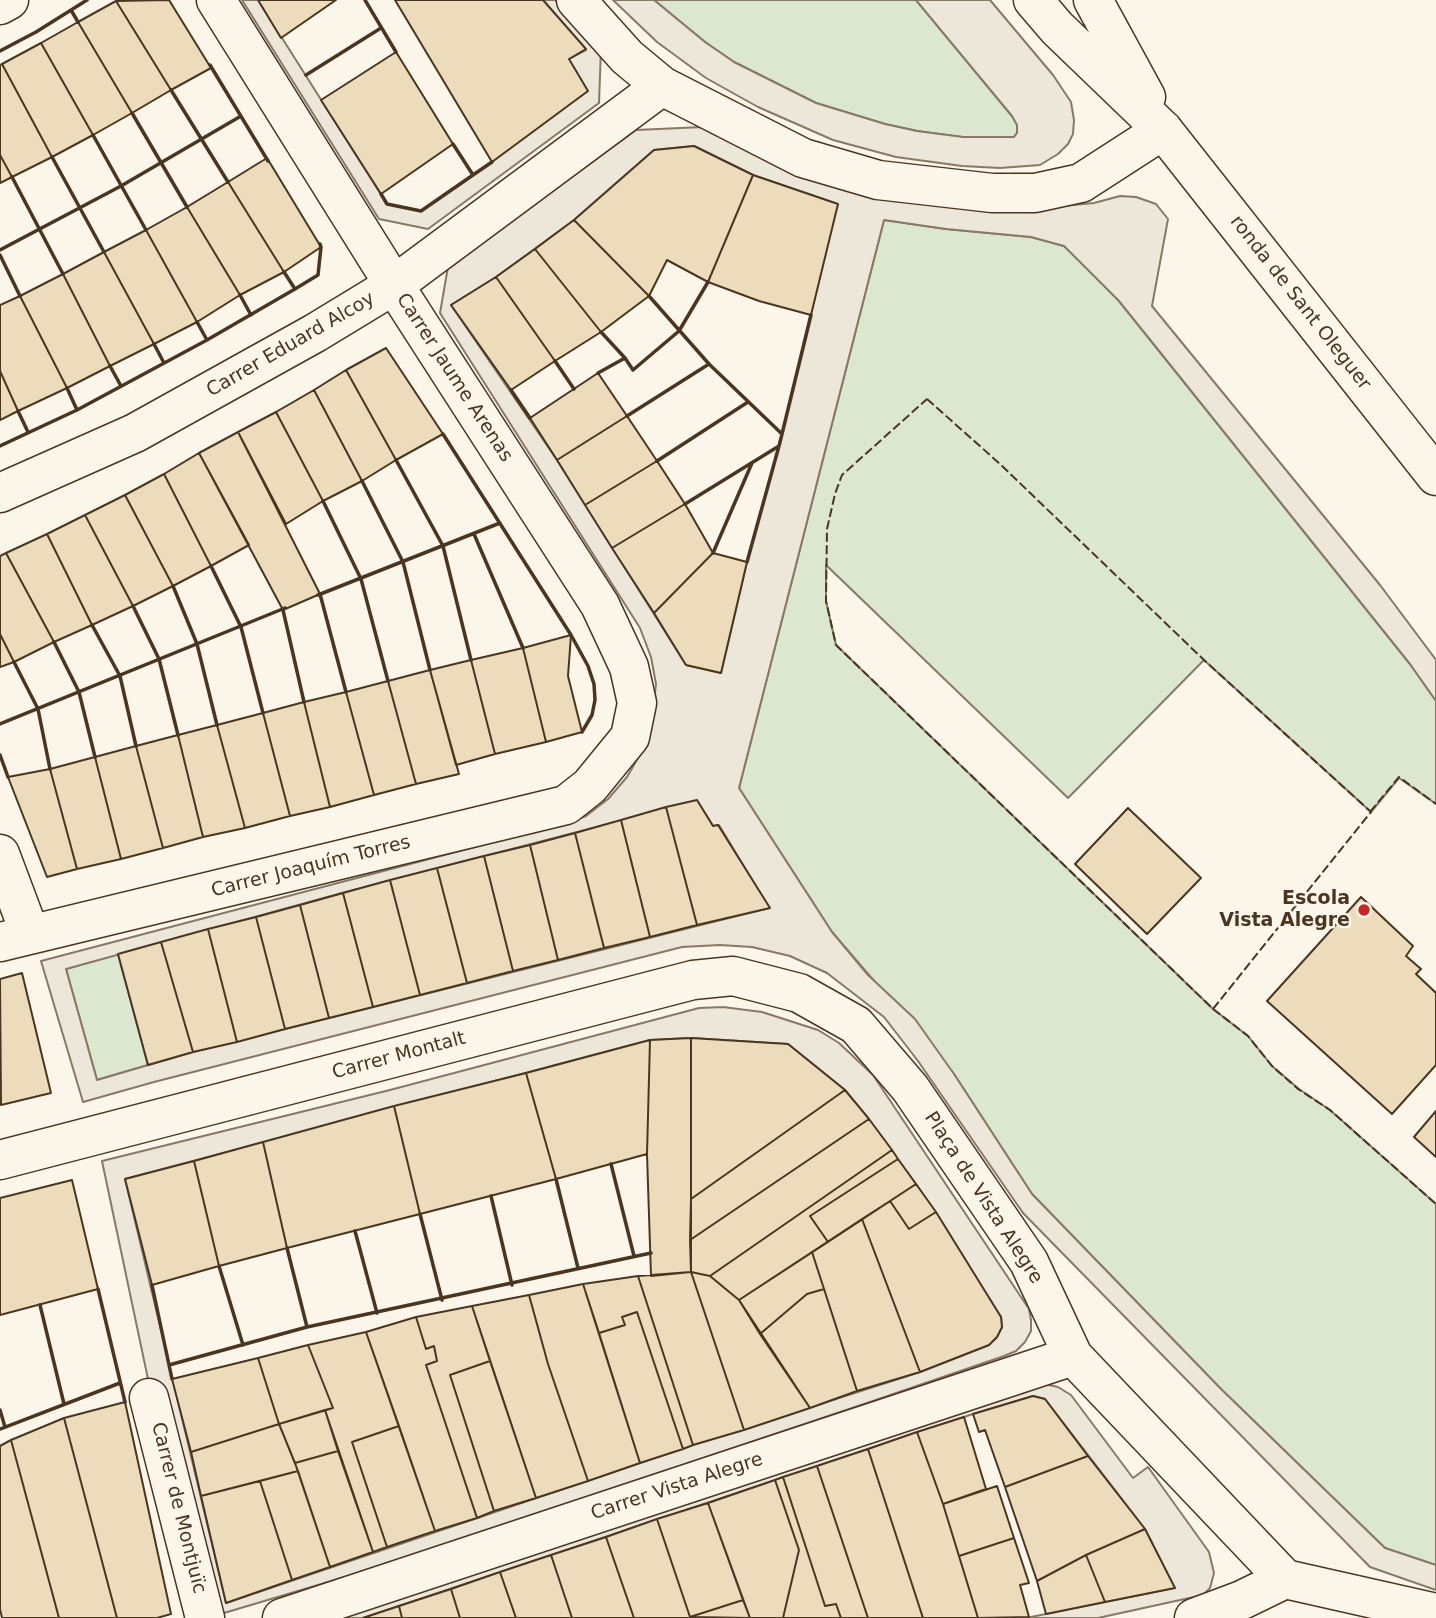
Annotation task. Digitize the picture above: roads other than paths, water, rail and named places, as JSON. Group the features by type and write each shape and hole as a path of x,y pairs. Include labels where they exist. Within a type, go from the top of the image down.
{"street":[{"path":"0,5 9,0"},
{"name":"Carrer Jaume Arenas","path":"216,0 394,285 600,605 629,667 637,703 631,737 607,764"},
{"path":"576,0 627,57 662,86 803,158 878,180 992,193 1035,192 1081,183 1163,130"},
{"name":"ronda de Sant Oleguer","path":"1033,0 1057,28 1163,130 1436,476"},
{"name":"ronda de Sant Oleguer","path":"1093,0 1163,130"},
{"name":"Carrer Eduard Alcoy","path":"0,493 135,433 394,285 662,86"},
{"name":"Carrer Joaquím Torres","path":"15,938 566,805 590,786 607,764"},
{"path":"0,854 15,938"},
{"name":"Carrer Montalt","path":"0,1160 693,980 733,976 799,993"},
{"name":"Plaça de Vista Alegre","path":"799,993 856,1025 910,1088 1029,1262 1073,1356 1285,1579"},
{"name":"Carrer Vista Alegre","path":"282,1618 1073,1356"},
{"name":"Carrer de Montjuïc","path":"149,1398 205,1618"},
{"path":"1195,1618 1242,1600 1285,1579 1436,1613"}],"place":[{"name":"Escola Vista Alegre","path":"1364,910"}]}
